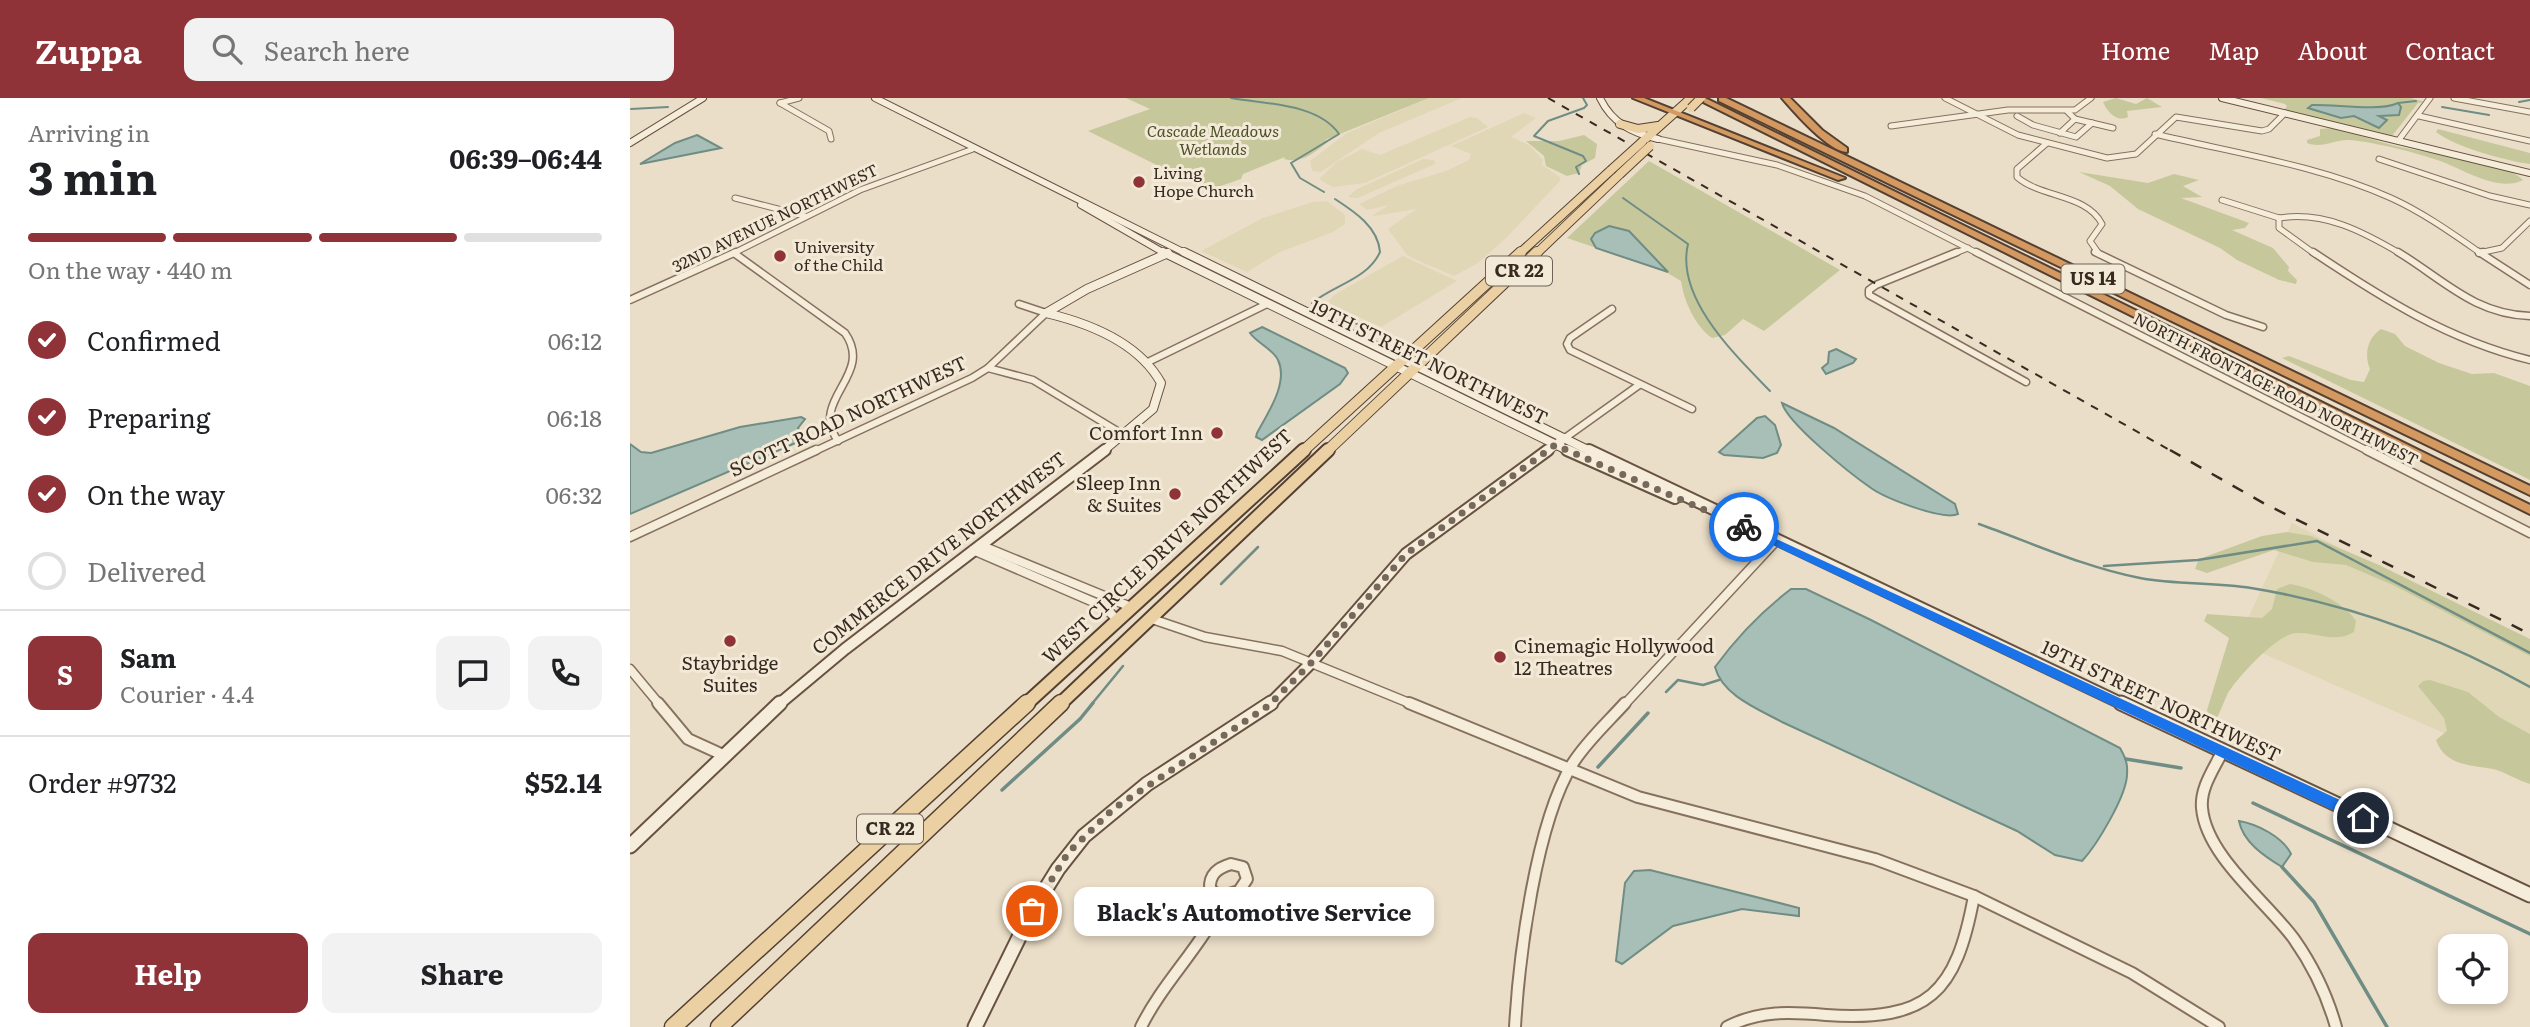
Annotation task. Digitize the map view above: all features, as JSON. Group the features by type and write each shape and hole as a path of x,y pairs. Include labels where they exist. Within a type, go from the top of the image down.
{"highway":[{"path":"1637,98 1684,109 1705,122 1905,205 2034,264"},
{"name":"US 14","path":"1700,98 2530,510"},
{"name":"US 14","path":"1721,98 2530,491"},
{"path":"1786,98 1819,132 1842,149 1952,210"},
{"path":"1675,123 1689,120 1705,122"}],"main road":[{"name":"WEST CIRCLE DRIVE NORTHWEST","path":"1647,142 1658,139 1675,123 1690,98"},
{"name":"WEST CIRCLE DRIVE NORTHWEST","path":"719,1027 1414,371 1647,142 1661,124 1700,98"},
{"path":"1619,124 1638,129 1661,124"},
{"name":"WEST CIRCLE DRIVE NORTHWEST","path":"673,1027 1398,363 1615,172"},
{"path":"1126,643 1136,621 1135,611 1131,607"}],"street":[{"path":"630,136 694,98"},
{"path":"630,143 704,98"},
{"path":"799,98 780,103 828,131 832,135 831,139"},
{"name":"19TH STREET NORTHWEST","path":"875,98 1073,199 1099,209 1555,445 1776,541"},
{"path":"1600,98 1606,113 1647,142"},
{"path":"1945,98 1978,113 2007,131 2094,156 2131,157 2176,117 2196,118 2262,131 2269,129 2285,113"},
{"path":"1891,126 2020,109 2067,111 2080,109 2091,98"},
{"path":"2222,98 2530,173"},
{"path":"2398,141 2430,98"},
{"path":"2454,98 2530,112"},
{"path":"2067,111 2075,119 2113,128"},
{"path":"2017,116 2033,125 2076,137 2092,123"},
{"path":"2419,116 2530,141"},
{"path":"2075,119 2017,169 2017,177 2035,190 2083,205 2098,214 2102,224 2090,241 2095,252 2226,315 2263,327"},
{"path":"2155,134 2228,153 2265,157 2369,189 2406,206 2530,285"},
{"name":"NORTH FRONTAGE ROAD NORTHWEST","path":"1658,139 1768,162 1827,181 1968,248 2530,533"},
{"name":"32ND AVENUE NORTHWEST","path":"630,300 674,283 805,216 882,181 973,149"},
{"path":"2379,159 2490,196 2529,206"},
{"path":"735,198 805,216"},
{"name":"19TH STREET NORTHWEST","path":"1073,199 1094,215 1166,254 1267,304 1398,363"},
{"path":"2222,200 2279,218 2308,213 2338,220 2481,307 2505,316 2530,316"},
{"path":"2279,218 2279,228 2288,236 2421,323 2468,343 2530,360"},
{"path":"2479,253 2502,248 2530,221"},
{"path":"1968,248 1876,285 1869,290 1869,295 2026,382"},
{"name":"SCOTT ROAD NORTHWEST","path":"630,537 988,368 1046,313 1087,289 1177,249"},
{"path":"734,253 845,333 854,344 852,368 830,408 827,423 828,433 838,441"},
{"path":"1019,304 1080,322 1148,362 1267,304"},
{"path":"1612,309 1574,335 1568,340 1567,346 1579,357 1692,409"},
{"name":"COMMERCE DRIVE NORTHWEST","path":"630,846 723,755 845,649 1145,418 1159,397 1160,380 1148,362"},
{"path":"988,368 1017,371 1034,378 1094,420 1124,435"},
{"name":"19TH STREET NORTHWEST","path":"1414,371 1565,438 1776,541 2530,895"},
{"path":"975,1027 1032,911 1058,869 1084,836 1147,784 1254,717 1311,663 1406,554 1639,385"},
{"path":"1515,1027 1521,947 1549,814 1569,768 1591,740 1776,541"},
{"path":"976,547 1131,607"},
{"path":"976,547 1105,607 1117,620"},
{"path":"1152,620 1205,637 1261,646 1311,663 1638,797 1875,859 1974,896 2133,973 2219,1027"},
{"path":"630,669 688,739 723,755"},
{"path":"2222,752 2202,807 2208,827 2221,850 2294,938 2325,992 2336,1027"},
{"path":"1727,1027 1744,1017 1783,1011 1846,1017 1880,1016 1909,1008 1932,995 1947,980 1958,960 1974,896"},
{"path":"1141,1027 1161,992 1216,917 1224,897"}],"shaded area":[{"path":"1429,98 1462,98 1379,133 1321,172 1312,171 1310,161 1347,133"},
{"path":"1524,113 1536,118 1511,137 1529,145 1543,160 1542,165 1560,177 1560,181 1507,237 1478,263 1454,276 1419,261 1407,255 1388,229 1416,209 1375,216 1373,215 1389,205 1367,210 1359,204 1397,186 1446,171 1469,160 1471,154 1451,146"},
{"path":"1470,117 1477,118 1488,127 1365,183 1333,187 1319,179 1337,162 1362,149 1380,155"},
{"path":"1423,159 1434,160 1435,164 1358,198 1348,197 1357,189"},
{"path":"1327,201 1345,215 1345,224 1333,232 1280,252 1247,272 1201,251 1263,218 1313,202"},
{"path":"1403,256 1457,281 1381,327 1330,304 1329,301 1334,295"},
{"path":"2292,523 2530,646 2530,771 2237,642"}],"green space":[{"name":"Cascade Meadows Wetlands","path":"1126,98 1429,98 1325,140 1328,142 1303,158 1291,160 1284,159 1285,157 1243,174 1241,179 1215,188 1195,184 1088,131 1150,109"},
{"path":"2116,98 2136,104 2147,98 2162,107 2127,111 2128,117 2120,118 2110,112 2103,102"},
{"path":"2261,98 2411,98 2425,102 2418,103 2392,136 2284,111 2287,106 2285,104"},
{"path":"2333,128 2396,146 2484,163 2515,174 2523,180 2503,184 2492,182 2431,158 2371,143 2350,140 2318,145 2307,143 2307,140 2320,136 2320,129"},
{"path":"2438,129 2530,153 2530,164 2468,148 2445,138 2436,132"},
{"path":"1584,135 1597,144 1595,158 1582,165 1579,173 1567,176 1546,166 1544,156 1526,141 1559,141"},
{"path":"1649,161 1840,270 1764,331 1743,319 1725,335 1712,338 1700,327 1691,312 1681,281 1664,271 1567,238"},
{"path":"2079,172 2148,183 2174,174 2199,180 2183,186 2202,197 2181,198 2249,223 2245,228 2232,230 2273,248 2289,267 2288,271 2297,280 2296,284 2279,280 2138,209 2110,186"},
{"path":"2381,329 2395,334 2405,346 2439,363 2472,374 2494,373 2530,386 2530,480 2282,358 2289,356 2351,380 2364,382 2370,369 2368,347"},
{"path":"2287,532 2311,536 2379,565 2530,639 2530,656 2393,585 2346,565 2313,562 2274,550 2207,573 2195,569 2199,559 2262,536"},
{"path":"2290,584 2317,592 2344,608 2356,621 2354,632 2340,637 2304,633 2288,635 2249,667 2228,693 2217,718 2209,717 2207,710 2229,638 2204,621 2207,614 2262,618 2272,609 2277,589"},
{"path":"2430,680 2468,692 2499,717 2530,734 2530,784 2498,770 2452,760 2440,749 2436,740 2447,731 2444,718 2418,686 2423,681"}],"water":[{"path":"2398,103 2401,107 2399,115 2379,116 2387,120 2379,128 2354,116 2341,118 2308,108 2312,105 2380,107"},
{"path":"697,135 721,148 640,164 675,143"},
{"path":"1609,226 1629,231 1668,272 1596,248 1591,239 1595,233"},
{"path":"1262,327 1345,368 1348,373 1340,384 1262,440 1256,437 1257,433 1279,388 1281,369 1276,356 1250,333"},
{"path":"1836,349 1856,359 1853,363 1826,374 1822,368 1828,363 1829,352"},
{"path":"1782,403 1834,428 1955,504 1958,514 1928,511 1871,488 1807,435 1786,412"},
{"path":"1765,416 1775,425 1781,445 1777,453 1763,458 1724,455 1719,452 1757,418"},
{"path":"801,417 805,419 798,428 805,438 800,441 630,514 630,444 641,452 651,453 740,427"},
{"path":"1791,589 1806,589 1871,620 2120,748 2126,760 2126,783 2103,832 2082,861 2055,855 2017,831 1782,722 1752,706 1725,686 1715,667 1750,625"},
{"path":"2239,821 2261,828 2282,842 2291,854 2282,867 2250,842"},
{"path":"1650,870 1799,908 1799,916 1742,909 1673,926 1622,964 1616,961 1625,883 1634,871"}],"waterway":[{"path":"1231,98 1290,107 1318,116 1330,124 1339,134 1291,163 1300,178 1324,192"},
{"path":"1579,174 1576,167 1586,161 1583,156 1534,136 1548,121 1584,108 1587,105 1583,98"},
{"path":"2519,102 2530,100"},
{"path":"2398,103 2416,101"},
{"path":"631,109 668,107"},
{"path":"2442,107 2489,115"},
{"path":"1623,198 1688,244 1686,264 1699,305 1711,325 1770,391"},
{"path":"1335,199 1358,215 1370,228 1380,252 1367,269 1312,303 1396,342"},
{"path":"1979,524 2078,561 2140,578 2251,588 2360,613 2430,638 2530,687"},
{"path":"2104,566 2198,560 2317,541 2530,653"},
{"path":"1221,584 1258,547"},
{"path":"1091,705 1123,666"},
{"path":"1666,692 1678,680 1703,685 1719,680"},
{"path":"1002,790 1080,719 1093,703"},
{"path":"1598,767 1648,713"},
{"path":"2126,759 2181,768"},
{"path":"2253,803 2530,934"},
{"path":"2282,867 2314,902 2387,1027"}],"railway":[{"path":"1548,98 2173,452"},
{"path":"2170,450 2265,504 2530,634"}],"way so far":[{"path":"1032,911 1068,853 1113,809 1268,706 1311,663 1396,563 1555,445 1744,527"}],"place":[{"name":"Living Hope Church","path":"1139,182"},
{"name":"University of the Child","path":"780,256"},
{"name":"Comfort Inn","path":"1217,433"},
{"name":"Sleep Inn & Suites","path":"1175,494"},
{"name":"Staybridge Suites","path":"730,641"},
{"name":"Cinemagic Hollywood 12 Theatres","path":"1500,657"},
{"name":"Black's Automotive Service","path":"1032,911"}],"route":[{"path":"1744,527 2363,818"}]}
